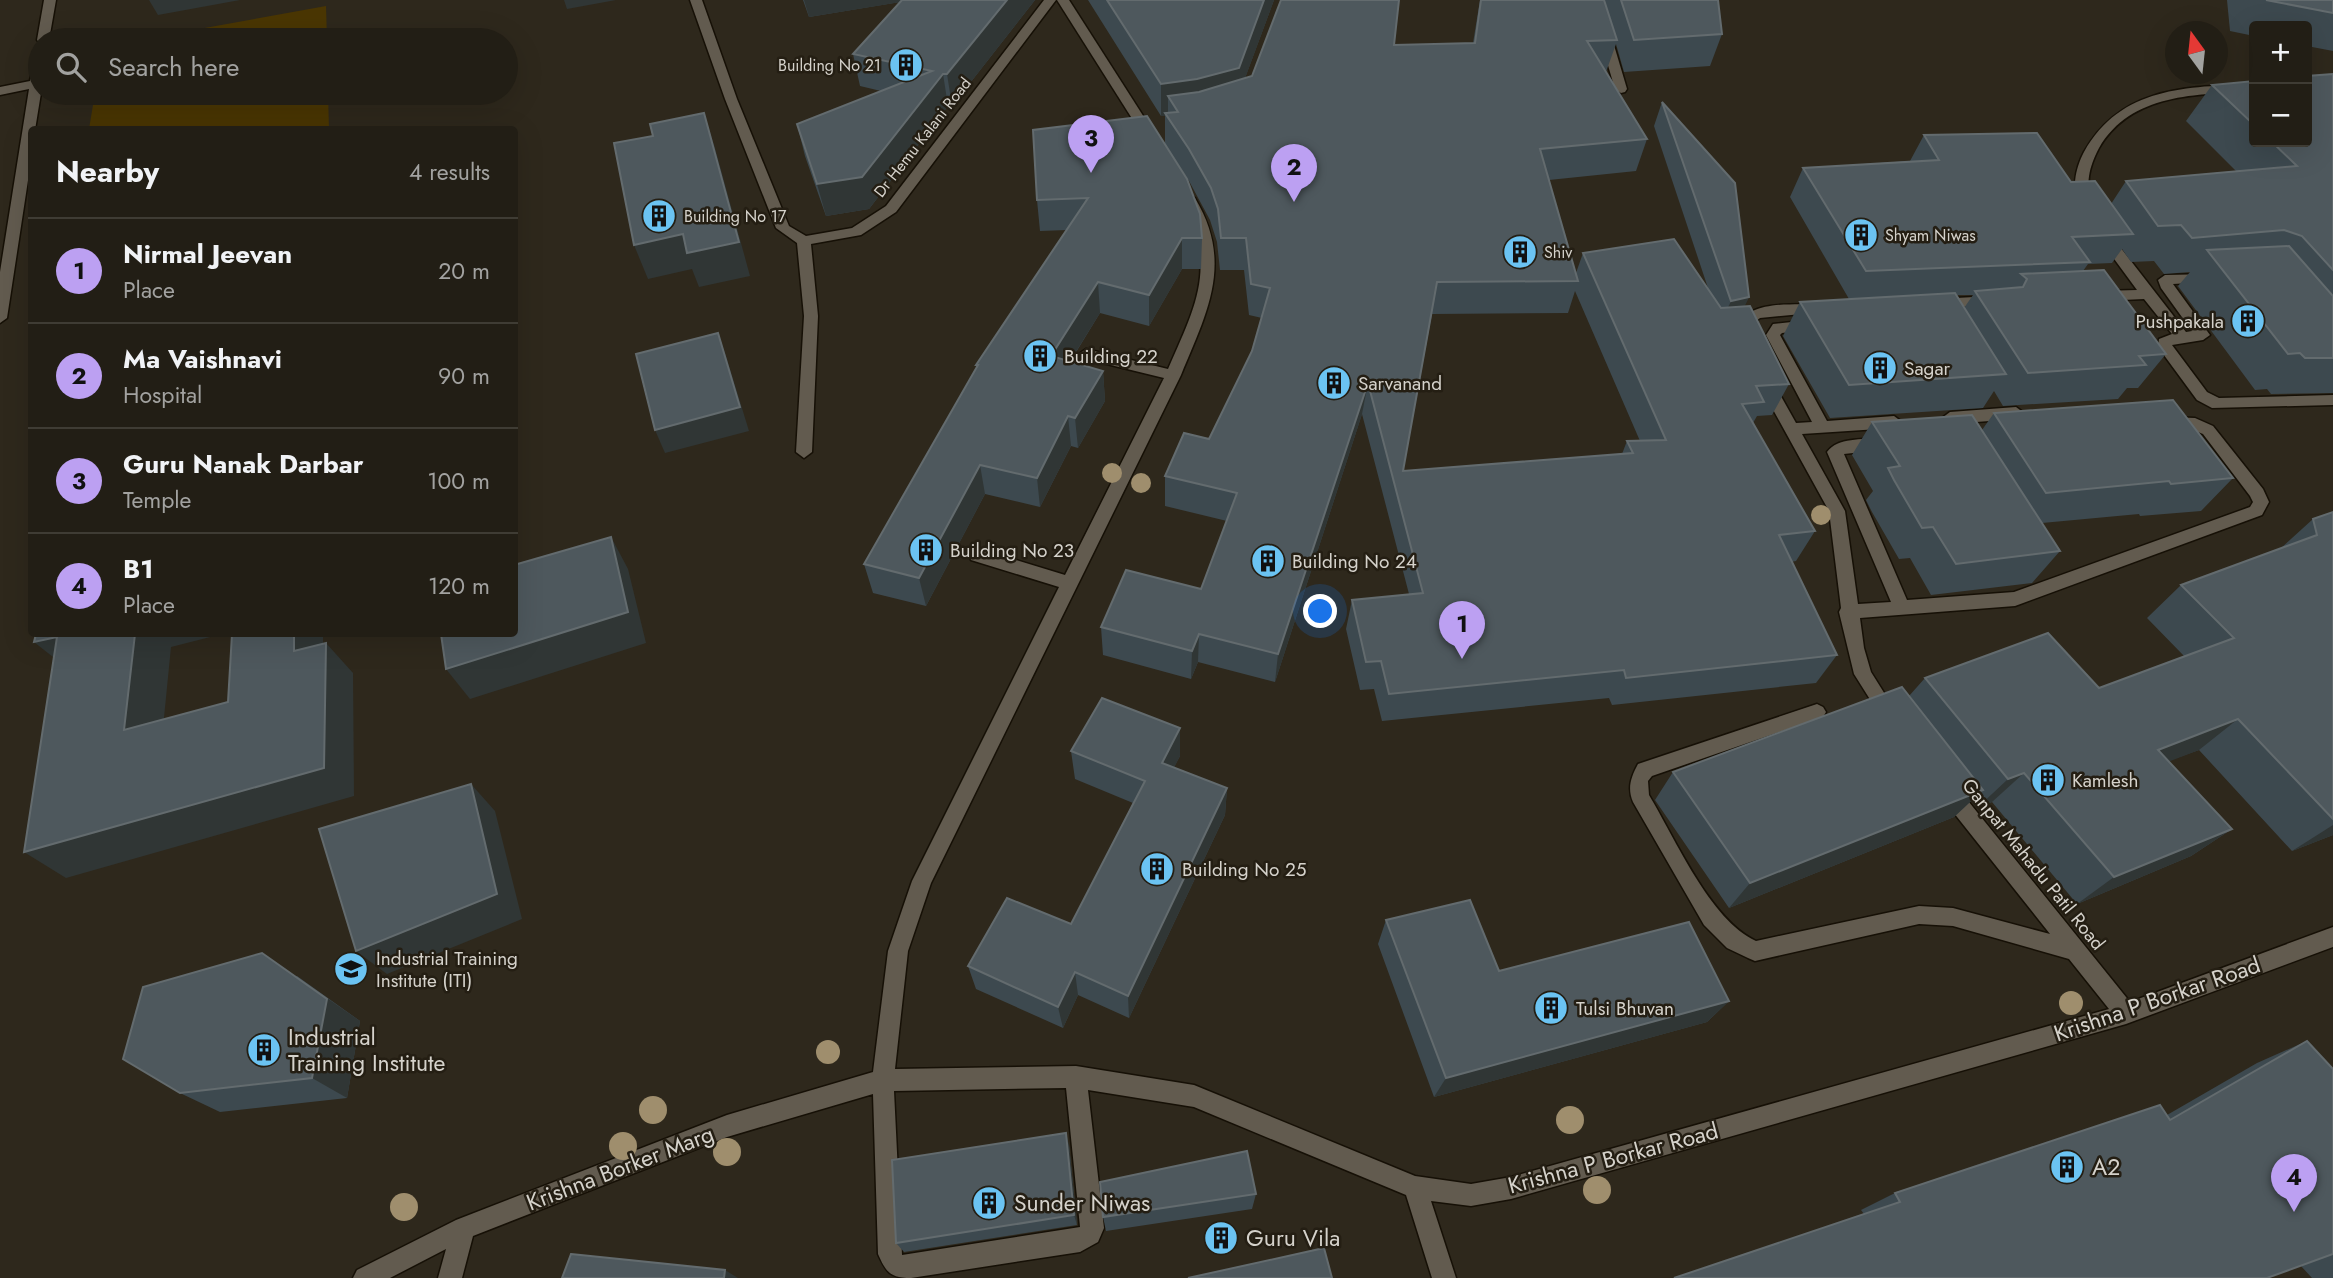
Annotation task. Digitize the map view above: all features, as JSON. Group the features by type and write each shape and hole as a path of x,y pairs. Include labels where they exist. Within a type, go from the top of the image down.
{"street":[{"path":"45,28 50,0"},
{"path":"696,0 731,99 783,228 804,241 811,316 804,452"},
{"name":"Dr Hemu Kalani Road","path":"804,241 856,232 891,209 1050,0"},
{"path":"1063,0 1150,124 1157,148"},
{"path":"1603,28 1622,89"},
{"path":"0,91 28,86"},
{"path":"2183,338 2092,220 2081,194 2081,174 2105,128 2126,112 2150,101 2214,90 2249,88"},
{"path":"30,126 33,105"},
{"path":"0,318 28,136"},
{"path":"1076,1077 1092,1228 1090,1234 1080,1240 900,1268 894,1264 890,1254 883,1080 898,951 922,881 1173,375 1201,308 1211,271 1207,237 1179,184"},
{"path":"2226,276 2165,280 2203,335 2166,340 2165,346 2202,396 2211,402 2333,400"},
{"path":"2079,297 2148,294"},
{"path":"1995,315 1926,311 2009,300"},
{"path":"1750,351 1741,330 1745,321 1756,314 1829,316 1779,328 1773,335 1823,427"},
{"path":"1086,354 1173,375"},
{"path":"1762,373 1790,429 1838,511 1848,612 1863,674 1903,734"},
{"path":"1931,419 1995,409 2037,412"},
{"path":"1790,429 1904,421"},
{"path":"1848,612 2015,599 2043,582 2256,511 2261,502 2257,493 2208,430 2195,424 2177,422 2149,424"},
{"path":"1898,443 1843,447 1835,452 1902,608"},
{"path":"977,555 1070,583"},
{"path":"1817,712 1645,770 1639,780 1640,796 1698,896 1711,918 1734,941 1755,951 1919,915 1953,917 2076,951"},
{"name":"Ganpat Mahadu Patil Road","path":"1937,777 2126,1014"},
{"name":"Krishna P Borkar Road","path":"883,1080 1076,1077 1195,1096 1415,1187 1471,1195 1511,1188 2126,1014 2333,937"},
{"name":"Krishna Borker Marg","path":"365,1278 464,1228 727,1126 883,1080"},
{"path":"1415,1187 1444,1278"},
{"path":"450,1278 464,1228"}],"shaded area":[{"path":"326,6 327,28 204,28"},
{"path":"93,105 328,105 329,126 90,126"}],"building":[{"path":"902,0 1007,0 947,74 943,74 862,177 817,184 797,124 932,71 853,54"},
{"path":"1107,0 1264,0 1239,68 1197,79 1161,84"},
{"path":"1281,0 1399,0 1394,45 1475,43 1481,0 1604,0 1617,40 1587,41 1647,139 1540,149 1578,281 1437,282 1403,471 1633,453 1627,441 1666,440 1583,253 1674,239 1721,308 1750,306 1789,384 1756,386 1764,402 1742,404 1815,531 1779,535 1837,655 1626,678 1624,670 1389,694 1381,661 1366,662 1352,600 1423,593 1368,383 1278,654 1199,634 1192,651 1101,627 1126,570 1201,589 1237,493 1165,476 1184,433 1209,439 1252,351 1270,288 1251,284 1246,238 1221,238 1218,209 1211,188 1165,113 1178,112 1168,96 1199,92 1252,76"},
{"path":"1621,0 1718,0 1722,34 1634,40"},
{"path":"2266,0 2333,0 2333,13"},
{"path":"2333,74 2333,270 2302,236 2284,230 2192,238 2181,225 2158,226 2126,181 2297,166 2277,147 2312,147 2312,76"},
{"path":"2249,81 2249,120 2212,85"},
{"path":"1662,102 1735,183 1749,297 1731,301"},
{"path":"704,113 739,242 687,253 683,234 634,245 614,143 653,136 650,124"},
{"path":"1147,116 1187,179 1200,214 1202,238 1182,238 1149,295 1098,282 1051,356 1103,371 1075,418 1068,416 1037,478 980,465 919,578 864,564 976,365 1088,198 1037,200 1033,130"},
{"path":"2037,133 2071,182 2095,181 2133,234 2072,237 2090,262 1866,271 1803,168 1939,160 1924,135"},
{"path":"2289,246 2333,296 2333,358 2305,358 2300,353 2288,354 2207,250"},
{"path":"2104,270 2166,354 2139,356 2146,365 2028,373 1975,291 2023,287 2027,279 2021,274"},
{"path":"1955,293 2006,374 1849,385 1800,302"},
{"path":"718,333 740,407 655,430 636,354"},
{"path":"2173,400 2233,478 2171,484 2169,481 2046,493 1994,413"},
{"path":"1972,415 2060,551 1956,564 1933,527 1922,528 1888,468 1900,466 1872,422"},
{"path":"2333,512 2333,819 2238,719 2158,750 2232,829 2114,877 2024,773 2008,779 1925,678 2048,633 2099,688 2234,638 2181,585 2317,535 2313,519"},
{"path":"611,537 628,612 446,669 441,637 518,637 518,564"},
{"path":"35,637 57,637 34,642"},
{"path":"57,637 135,637 124,730 228,702 232,637 294,637 294,651 326,643 324,768 24,852"},
{"path":"1902,687 1983,790 1750,883 1673,772"},
{"name":"Building No 25","path":"1102,698 1180,728 1162,763 1227,788 1128,996 1075,972 1058,1007 968,966 1007,898 1071,924 1145,781 1071,751"},
{"name":"Industrial Training Institute","path":"471,784 497,894 356,951 319,829"},
{"name":"Tulsi Bhuvan","path":"1470,900 1499,971 1689,922 1729,1001 1446,1078 1386,920"},
{"name":"Industrial Training Institute","path":"262,953 327,999 312,1078 180,1093 123,1059 143,987"},
{"path":"2307,1041 2333,1069 2333,1254 2267,1278 1674,1278 1900,1202 1895,1193 2160,1105 2170,1120"},
{"name":"Sunder Niwas","path":"1066,1133 1074,1215 896,1243 892,1160"},
{"path":"1247,1151 1256,1194 1103,1217 1100,1182"},
{"path":"1324,1248 1332,1278 1188,1278"},
{"path":"571,1254 725,1270 724,1278 562,1278"}],"place":[{"name":"Building No 21","path":"906,65"},
{"name":"Guru Nanak Darbar","path":"1091,173"},
{"name":"Ma Vaishnavi","path":"1294,202"},
{"name":"Building No 17","path":"659,216"},
{"name":"Shyam Niwas","path":"1861,235"},
{"name":"Shiv","path":"1520,252"},
{"name":"Pushpakala","path":"2248,321"},
{"name":"Building 22","path":"1040,356"},
{"name":"Sagar","path":"1880,368"},
{"name":"Sarvanand","path":"1334,383"},
{"name":"Building No 23","path":"926,550"},
{"name":"Building No 24","path":"1268,561"},
{"name":"Nirmal Jeevan","path":"1462,659"},
{"name":"Kamlesh","path":"2048,780"},
{"name":"Building No 25","path":"1157,869"},
{"name":"Industrial Training Institute (ITI)","path":"351,969"},
{"name":"Tulsi Bhuvan","path":"1551,1008"},
{"name":"Industrial Training Institute","path":"264,1050"},
{"name":"A2","path":"2067,1167"},
{"name":"Sunder Niwas","path":"989,1203"},
{"name":"B1","path":"2294,1212"},
{"name":"Guru Vila","path":"1221,1238"}]}
